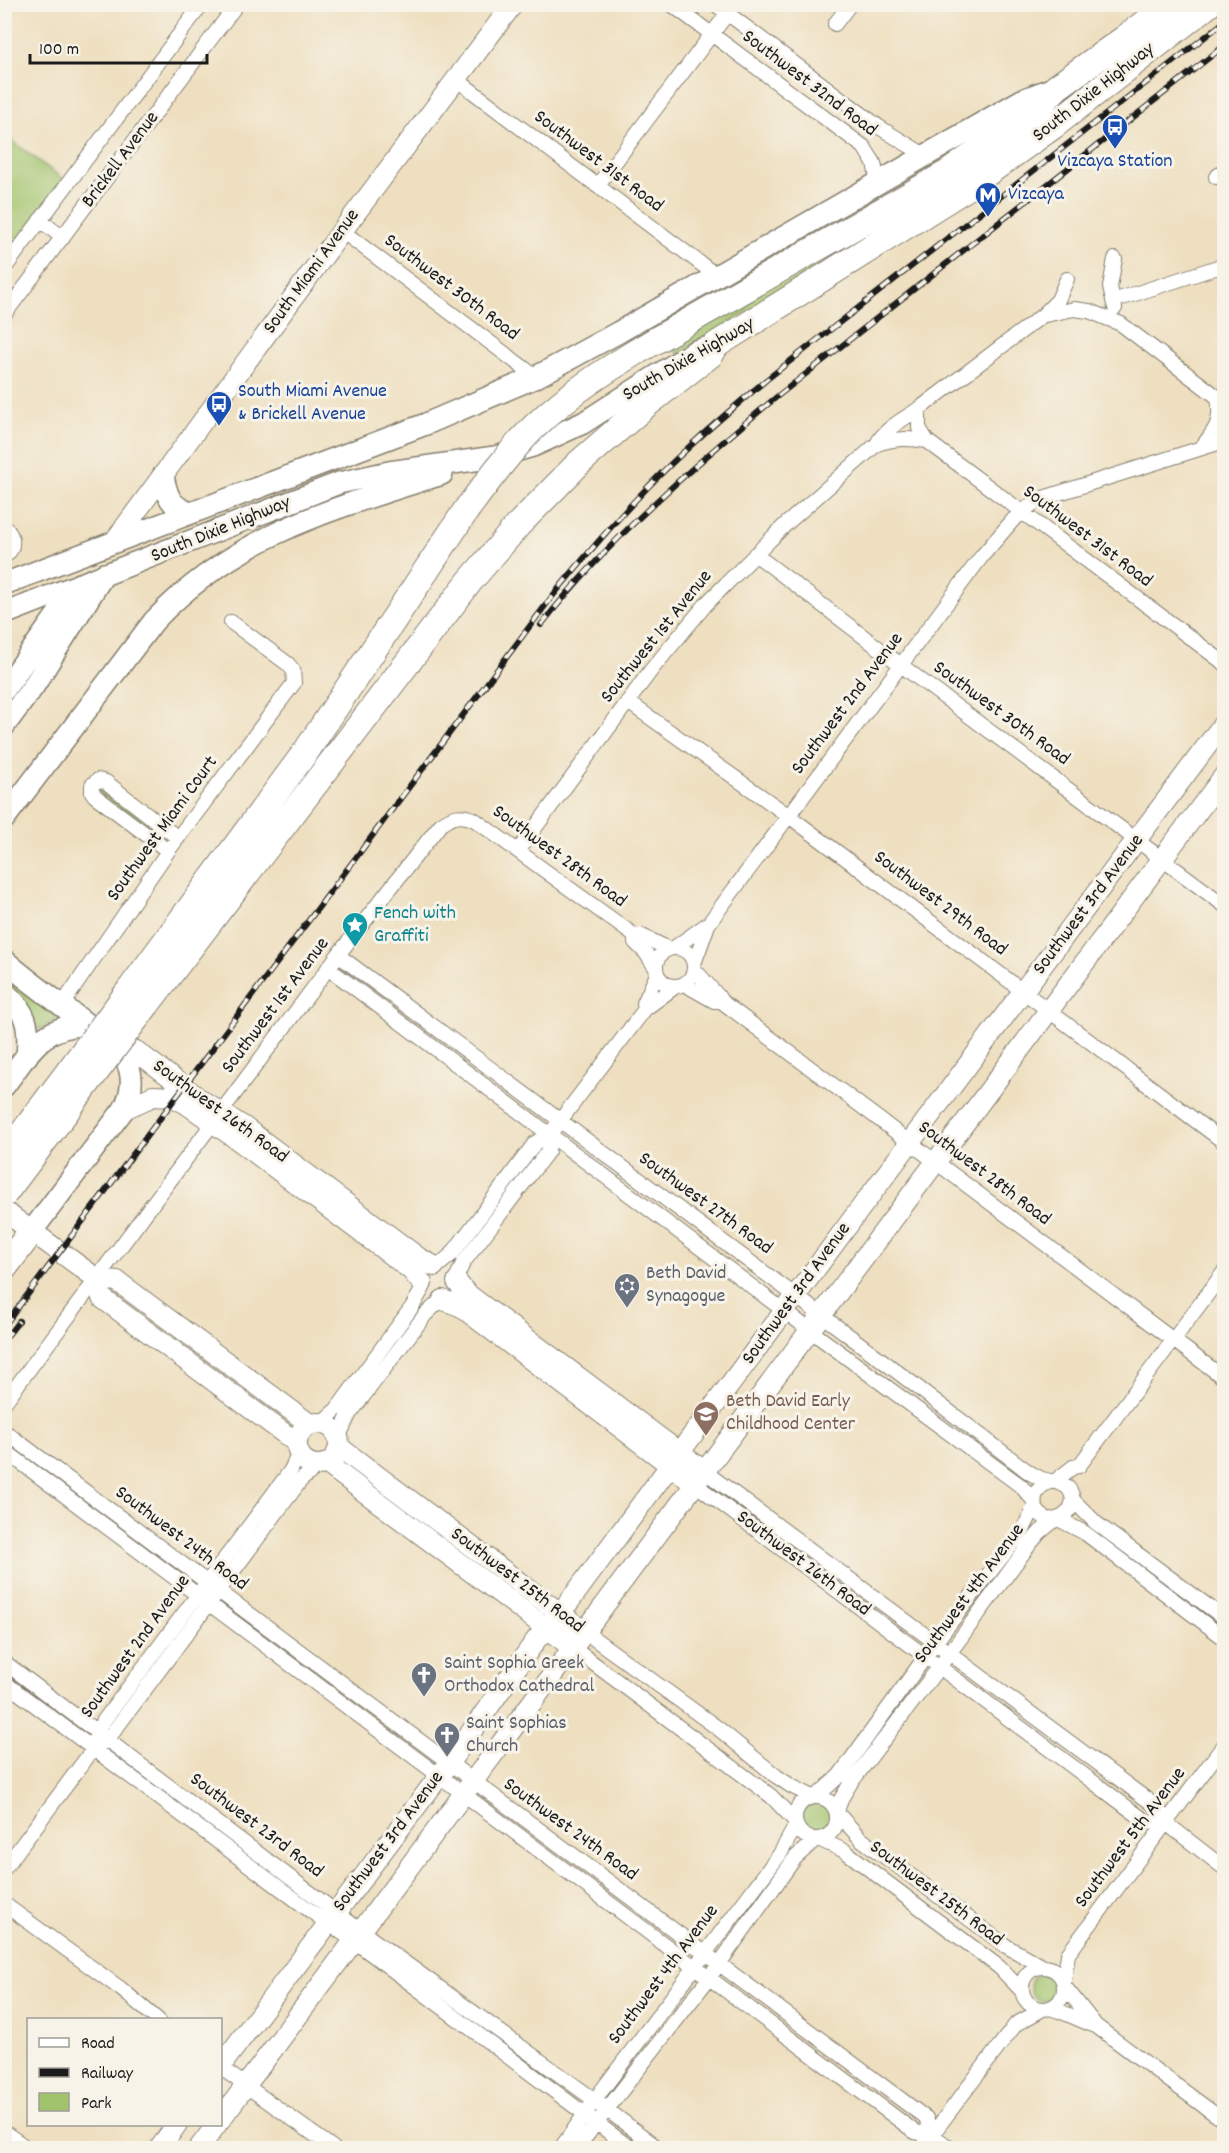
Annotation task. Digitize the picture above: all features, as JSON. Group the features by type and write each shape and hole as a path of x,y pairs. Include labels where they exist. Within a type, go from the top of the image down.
{"highway":[{"name":"South Dixie Highway","path":"1057,87 1168,4"},
{"name":"South Dixie Highway","path":"716,345 966,188 1053,126 1209,4"},
{"path":"4,1194 382,640 466,509 513,450 551,411 593,379 658,339 948,173 1031,114 1057,87"},
{"path":"4,1158 292,811 495,550 594,449 668,386 711,354 716,345"},
{"path":"4,1268 32,1231"}],"main road":[{"name":"South Miami Avenue","path":"4,690 43,633 114,542 342,231 513,4"},
{"name":"South Dixie Highway","path":"114,542 436,420 536,377 717,276 1022,100 1057,87"},
{"name":"South Dixie Highway","path":"103,576 339,483 389,472 464,460 485,459 526,449 569,431 695,351 716,345"},
{"path":"4,819 154,621 206,573 249,545 288,527 485,459"},
{"path":"163,476 166,493 171,502 190,513"},
{"name":"South Miami Avenue","path":"4,726 33,687 103,576 114,542"},
{"path":"4,584 114,542"},
{"path":"4,614 103,576"},
{"path":"30,604 39,609 44,616 43,633"},
{"name":"Southwest 3rd Avenue","path":"222,2064 444,1769 536,1640 560,1613 1224,723"},
{"name":"Southwest 3rd Avenue","path":"222,2117 1224,776"},
{"name":"Southwest 26th Road","path":"4,960 111,1041 136,1051 411,1270 422,1286"},
{"path":"4,992 22,1010 25,1017 29,1037 27,1056"},
{"path":"4,1086 45,1036 55,1030 75,1025 88,1025"},
{"path":"32,1231 124,1109 130,1093 130,1072 124,1056 111,1041"},
{"name":"Southwest 26th Road","path":"124,1109 147,1098 163,1095 173,1097 244,1127 419,1258 437,1266"},
{"path":"4,1211 97,1279 117,1281 315,1424 331,1428 339,1442 335,1457 322,1465 304,1461 298,1448 102,1298 97,1279"},
{"path":"437,1266 449,1268 456,1281 451,1295 442,1300 429,1297 422,1286 424,1274 437,1266"},
{"name":"Southwest 26th Road","path":"456,1281 466,1293 700,1477"},
{"name":"Southwest 26th Road","path":"442,1300 460,1306 675,1458"},
{"path":"298,1448 300,1434 315,1424"},
{"name":"Southwest 25th Road","path":"339,1442 585,1632"},
{"name":"Southwest 25th Road","path":"322,1465 573,1648"},
{"path":"159,2148 176,2126"},
{"path":"199,2148 216,2126"}],"street":[{"name":"Brickell Avenue","path":"4,268 201,4"},
{"name":"Southwest 32nd Road","path":"671,4 864,147 874,163 878,183"},
{"name":"Southwest 32nd Road","path":"714,4 879,127 926,156"},
{"path":"835,24 850,4"},
{"name":"Brickell Avenue","path":"4,315 234,5"},
{"path":"597,186 727,14"},
{"name":"Southwest 31st Road","path":"456,79 717,276"},
{"path":"40,220 63,238"},
{"name":"Southwest 30th Road","path":"342,231 536,377"},
{"path":"1115,259 1110,287 1121,324 1221,400 1217,428 1201,448"},
{"path":"1113,301 1224,265"},
{"name":"Southwest 1st Avenue","path":"518,851 679,635 721,588 828,486 877,444 882,436 1043,315 1058,300 1067,279"},
{"name":"Southwest 1st Avenue","path":"1043,315 1074,309 1102,314 1121,324"},
{"path":"919,409 919,428 927,441"},
{"name":"Southwest 1st Avenue","path":"877,444 903,438 927,441"},
{"name":"Southwest 31st Road","path":"927,441 1224,663"},
{"name":"Southwest 2nd Avenue","path":"694,967 709,923 989,547 1022,512 1037,500 1224,441"},
{"path":"4,527 11,534 13,545 11,551 4,557"},
{"name":"Southwest 30th Road","path":"755,554 1224,904"},
{"name":"Southwest Miami Court","path":"62,1005 168,851 294,683 293,670 288,664 231,622"},
{"name":"Southwest 29th Road","path":"628,702 789,816 1224,1142"},
{"path":"168,851 95,796 92,792 92,785 98,780 105,782 178,838"},
{"name":"Southwest 1st Avenue","path":"4,1403 338,955 440,825 458,815"},
{"name":"Southwest 28th Road","path":"458,815 466,815 476,820 635,936 640,935 672,949"},
{"name":"Southwest 2nd Avenue","path":"672,949 709,923"},
{"name":"Southwest 28th Road","path":"635,936 635,942 646,953 656,971"},
{"path":"437,1266 452,1254 535,1143 550,1134 560,1122 645,1009 691,978 694,967 689,955 672,949 659,956 644,1003 645,1009"},
{"name":"Southwest 27th Road","path":"338,955 560,1122 816,1323 1021,1486 1035,1503"},
{"name":"Southwest 28th Road","path":"694,967 721,1001 1224,1378"},
{"name":"Southwest 27th Road","path":"328,968 550,1134 791,1304"},
{"path":"656,971 666,984 680,985"},
{"name":"Southwest 28th Road","path":"680,985 714,1001 721,1001"},
{"path":"456,1281 463,1263 548,1151 550,1134"},
{"path":"1224,1272 1079,1466 1073,1467 1052,1482 1045,1484 1037,1491 1035,1503 1041,1514 1085,1533 1224,1638"},
{"path":"315,1424 337,1409 412,1307 422,1286"},
{"path":"339,1442 350,1415 425,1315 442,1300"},
{"name":"Southwest 27th Road","path":"816,1323 1022,1467 1052,1482"},
{"name":"Southwest 24th Road","path":"4,1431 213,1587 694,1967 915,2132 932,2135 950,2148"},
{"name":"Southwest 2nd Avenue","path":"102,1735 209,1604 213,1587 291,1470 298,1448"},
{"name":"Southwest 24th Road","path":"4,1450 209,1604 444,1769"},
{"name":"Southwest 2nd Avenue","path":"4,1869 94,1748 198,1595 213,1587 302,1480 322,1465"},
{"path":"1057,1519 1070,1510 1074,1483 1080,1472 1079,1466"},
{"name":"Southwest 26th Road","path":"700,1477 936,1642 1157,1807 1166,1823 1224,1868"},
{"name":"Southwest 26th Road","path":"700,1477 926,1656 1146,1821 1166,1823"},
{"path":"1052,1482 1067,1487 1072,1498 1091,1519 1224,1618"},
{"name":"Southwest 4th Avenue","path":"815,1797 839,1776 936,1642 1023,1530 1035,1503"},
{"name":"Southwest 4th Avenue","path":"837,1813 841,1799 850,1784 1033,1540 1057,1519"},
{"name":"Southwest 25th Road","path":"585,1632 719,1729 776,1776 815,1797"},
{"name":"Southwest 25th Road","path":"573,1648 771,1796 796,1823"},
{"name":"Southwest 23rd Road","path":"4,1662 102,1735 332,1917"},
{"name":"Southwest 23rd Road","path":"4,1682 358,1936 595,2100 658,2148"},
{"name":"Southwest 5th Avenue","path":"1064,1984 1068,1954 1224,1745"},
{"name":"Southwest 24th Road","path":"469,1788 719,1963 926,2118 932,2135"},
{"path":"815,1797 829,1801 837,1813 837,1821 832,1832 817,1839 804,1835 796,1823 796,1810 808,1798 815,1797"},
{"name":"Southwest 25th Road","path":"837,1813 850,1829 865,1841 1006,1946 1043,1966"},
{"name":"Southwest 4th Avenue","path":"577,2148 590,2119 595,2100 780,1854 796,1823"},
{"name":"Southwest 4th Avenue","path":"561,2148 590,2119 607,2110 709,1978 792,1863 817,1839"},
{"name":"Southwest 25th Road","path":"817,1839 845,1851 999,1967 1022,1993"},
{"path":"4,1904 113,1983 157,2018"},
{"name":"Southwest 23rd Road","path":"358,1936 630,2148"},
{"name":"Southwest 5th Avenue","path":"1043,1966 1068,1954"},
{"path":"922,2148 1016,2024 1026,1974 1043,1966 1055,1969 1096,2026 1224,2121"},
{"path":"1016,2024 1061,2000 1064,1984"},
{"path":"1022,1993 1030,2005 1066,2013 1081,2022 1096,2026"},
{"path":"222,2068 333,2148"},
{"path":"4,2132 27,2148"}],"green space":[{"path":"1184,5 1194,5 1004,151 679,355 672,345 1091,76"},
{"path":"4,135 64,180 4,259"},
{"path":"941,158 926,172 710,295 707,290"},
{"path":"99,786 160,831 159,835 157,836 98,791"},
{"path":"5,976 59,1019 36,1029 5,986"},
{"path":"817,1803 823,1804 831,1812 831,1824 823,1832 817,1833 811,1832 803,1824 802,1818 803,1812 811,1804"},
{"path":"1044,1973 1054,1977 1058,1987 1054,1997 1044,2001 1034,1997 1030,1987 1034,1977"}],"railway":[{"path":"4,1326 551,598 634,501 690,446 766,380 1224,22"},
{"path":"541,625 624,532 747,421 1224,46"},
{"path":"4,1340 19,1321"}],"place":[{"name":"Vizcaya Station","path":"1115,150"},
{"name":"Vizcaya","path":"988,218"},
{"name":"South Miami Avenue & Brickell Avenue","path":"219,427"},
{"name":"Fench with Graffiti","path":"355,948"},
{"name":"Beth David Synagogue","path":"627,1309"},
{"name":"Beth David Early Childhood Center","path":"706,1437"},
{"name":"Saint Sophia Greek Orthodox Cathedral","path":"424,1698"},
{"name":"Saint Sophias Church","path":"447,1758"}]}
